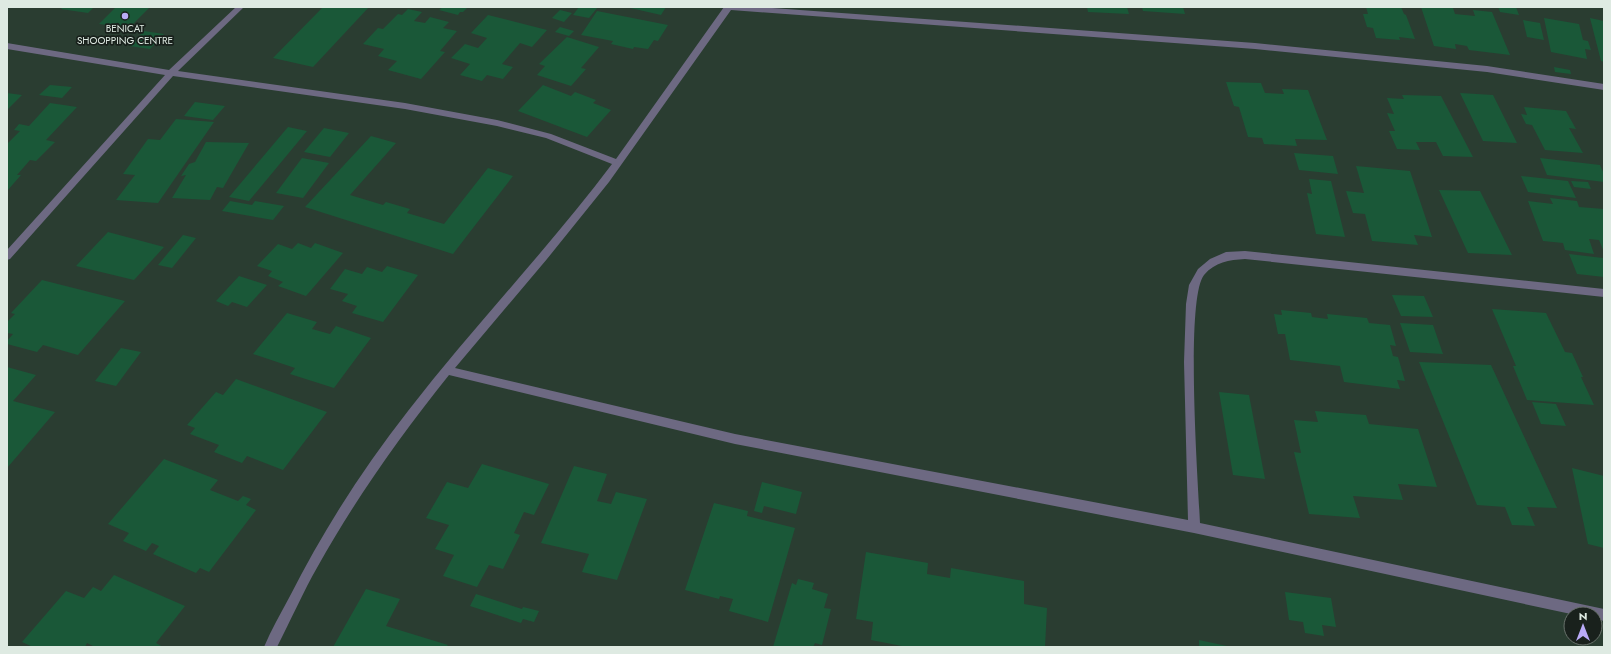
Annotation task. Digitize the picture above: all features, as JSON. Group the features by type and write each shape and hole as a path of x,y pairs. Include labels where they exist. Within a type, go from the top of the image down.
{"street":[{"path":"7,256 171,73 240,7"},
{"path":"270,647 314,563 347,507 378,460 447,370 586,205 618,163 728,7 1255,46 1487,69 1604,87"},
{"path":"7,46 171,73 405,106 497,124 548,136 618,163"},
{"path":"1194,527 1189,362 1192,304 1194,285 1201,272 1213,262 1226,256 1246,255 1604,292"},
{"path":"447,370 735,439 1194,527 1604,615"}],"building":[{"path":"63,7 94,7 88,13 61,9"},
{"name":"BENICAT SHOOPPING CENTRE","path":"116,7 150,7 129,28 99,24"},
{"path":"323,7 369,7 313,67 273,58"},
{"path":"443,7 468,7 458,15 439,10"},
{"path":"579,7 598,7 589,18 573,15"},
{"path":"626,7 666,7 661,15"},
{"path":"1087,7 1127,7 1129,14 1088,12"},
{"path":"1142,7 1183,7 1185,14 1143,11"},
{"path":"1366,7 1401,7 1406,15 1415,39 1399,37 1400,40 1376,38 1373,28 1367,27 1363,14 1368,14"},
{"path":"1421,7 1453,8 1455,14 1475,16 1473,10 1492,12 1510,55 1469,50 1467,46 1455,44 1456,49 1434,46"},
{"path":"1498,7 1516,7 1519,15 1500,12"},
{"path":"408,9 422,12 414,21 425,23 430,17 449,22 443,28 457,31 440,51 445,52 421,79 388,70 397,61 378,56 384,49 363,44 378,28 383,29 398,14 402,15"},
{"path":"560,10 572,13 564,22 552,18"},
{"path":"597,11 668,25 658,41 654,40 648,49 634,47 633,49 611,44 613,41 581,35"},
{"path":"488,15 547,30 532,47 520,43 502,64 513,67 503,79 487,75 482,81 460,75 470,64 451,58 465,44 478,48 487,38 471,33"},
{"path":"1544,18 1579,24 1583,40 1588,41 1591,50 1585,49 1587,59 1551,52"},
{"path":"1590,18 1604,21 1604,62 1601,61"},
{"path":"1523,20 1540,23 1544,40 1527,37"},
{"path":"560,27 574,31 569,36 555,32"},
{"path":"144,31 164,34 150,49 129,46"},
{"path":"567,37 599,47 581,68 586,69 571,86 537,75 545,66 539,64"},
{"path":"1554,67 1570,70 1571,74 1555,72"},
{"path":"1226,82 1261,83 1265,93 1284,94 1282,89 1308,90 1327,140 1295,139 1297,146 1264,144 1262,138 1248,137 1239,107 1234,106"},
{"path":"50,85 72,87 62,98 39,95"},
{"path":"543,85 571,96 575,92 596,100 593,103 611,110 587,137 518,111"},
{"path":"7,93 22,95 7,110"},
{"path":"1460,93 1493,95 1517,143 1483,141"},
{"path":"1402,95 1441,96 1473,157 1443,156 1436,142 1416,142 1420,150 1397,149 1389,131 1395,131 1387,113 1394,114 1387,98 1404,99"},
{"path":"195,102 225,106 213,120 184,116"},
{"path":"50,103 77,107 46,140 55,142 36,161 30,160 17,175 21,175 7,191 7,144 20,131 14,130 19,124 29,126"},
{"path":"1524,107 1566,111 1576,129 1569,128 1583,153 1545,150 1532,125 1526,124 1521,114 1527,115"},
{"path":"176,119 214,122 158,203 116,200 135,175 123,174 148,139 160,140"},
{"path":"288,127 307,131 249,201 229,197"},
{"path":"324,128 349,133 330,157 304,152"},
{"path":"371,136 396,143 350,195 383,205 386,202 410,209 407,213 444,224 488,168 513,176 453,254 305,207"},
{"path":"206,142 249,143 223,188 217,187 210,200 172,198 186,175 181,176 189,164 195,162"},
{"path":"1294,153 1333,156 1338,174 1299,170"},
{"path":"302,158 329,163 303,198 276,193"},
{"path":"1540,158 1600,165 1604,174 1604,182 1547,175"},
{"path":"1356,166 1410,171 1432,237 1414,235 1418,245 1372,241 1365,214 1353,213 1346,191 1364,193"},
{"path":"1521,176 1568,181 1576,198 1528,192"},
{"path":"1309,179 1331,181 1345,237 1316,234 1307,193 1312,194"},
{"path":"1571,181 1588,182 1591,189 1574,187"},
{"path":"1439,190 1480,191 1512,255 1468,253"},
{"path":"1550,198 1577,201 1579,207 1604,209 1604,252 1599,240 1589,239 1594,254 1565,250 1563,243 1543,241 1528,201 1553,204"},
{"path":"230,201 252,205 255,201 284,206 273,220 222,211"},
{"path":"108,232 164,247 134,280 76,266"},
{"path":"183,235 196,238 172,268 158,265"},
{"path":"298,243 311,248 315,243 343,253 306,296 278,286 283,282 268,276 272,271 257,266 278,244 292,249"},
{"path":"1569,254 1603,258 1604,277 1577,274"},
{"path":"387,266 418,275 383,322 352,313 357,306 342,301 348,294 330,289 345,269 362,274 367,267 382,272"},
{"path":"239,276 267,285 247,307 232,302 228,306 216,301"},
{"path":"42,280 125,301 78,355 43,345 37,352 7,344 7,341 13,334 7,333 7,322 15,314 11,313"},
{"path":"1392,295 1424,296 1433,317 1401,316"},
{"path":"1492,309 1546,313 1565,352 1572,353 1594,405 1527,400 1513,366 1516,366"},
{"path":"1281,310 1311,313 1312,317 1328,319 1327,314 1367,318 1369,323 1390,325 1396,346 1390,345 1393,356 1398,357 1405,381 1397,380 1400,389 1344,382 1340,366 1290,360 1285,334 1278,334 1274,314 1282,315"},
{"path":"287,313 317,322 312,329 330,334 336,326 371,338 334,388 290,374 295,368 253,354"},
{"path":"1400,323 1433,325 1443,354 1410,352"},
{"path":"121,348 141,352 116,386 95,381"},
{"path":"1419,362 1491,365 1557,508 1527,507 1535,526 1512,525 1505,507 1477,505"},
{"path":"7,367 36,375 13,401 55,412 7,468"},
{"path":"236,379 327,412 283,470 247,456 242,463 214,452 219,445 190,434 195,428 187,425 216,392 223,395"},
{"path":"1219,392 1249,395 1265,479 1233,475"},
{"path":"1532,402 1556,404 1566,426 1541,424"},
{"path":"1315,411 1366,415 1369,424 1418,429 1437,487 1398,484 1403,500 1353,496 1360,518 1309,514 1294,452 1301,453 1294,420 1318,422"},
{"path":"164,459 218,480 210,490 238,501 243,496 251,499 246,505 256,510 209,572 200,568 196,573 153,554 159,546 152,543 146,551 123,541 129,533 108,524"},
{"path":"482,464 549,484 534,515 524,512 514,533 520,535 503,569 489,565 477,587 443,576 454,555 435,549 449,525 426,518 447,482 468,488"},
{"path":"574,466 607,474 597,501 611,504 616,492 647,499 617,580 582,572 589,554 541,543"},
{"path":"1572,468 1604,476 1604,548 1588,544"},
{"path":"762,482 802,492 796,514 764,506 762,513 754,511"},
{"path":"714,503 748,511 747,516 795,528 768,622 729,611 733,599 720,596 719,599 685,590"},
{"path":"866,552 928,563 927,574 950,578 951,568 1024,581 1024,604 1047,608 1045,647 907,647 871,640 873,622 856,619"},
{"path":"114,575 185,606 156,643 163,647 95,647 87,643 85,647 33,647 22,642 66,591 84,598 93,587 101,591"},
{"path":"798,579 814,583 812,589 828,594 824,608 831,609 822,645 815,643 813,647 773,647 792,583 796,585"},
{"path":"366,589 400,599 386,626 448,645 446,647 333,647"},
{"path":"1285,592 1331,598 1336,627 1322,625 1324,636 1305,633 1303,622 1289,620"},
{"path":"476,594 522,609 523,607 539,611 534,622 523,619 521,623 470,606"},
{"path":"1199,640 1227,646 1227,647 1199,647"}],"place":[{"name":"BENICAT SHOOPPING CENTRE","path":"125,16"}]}
